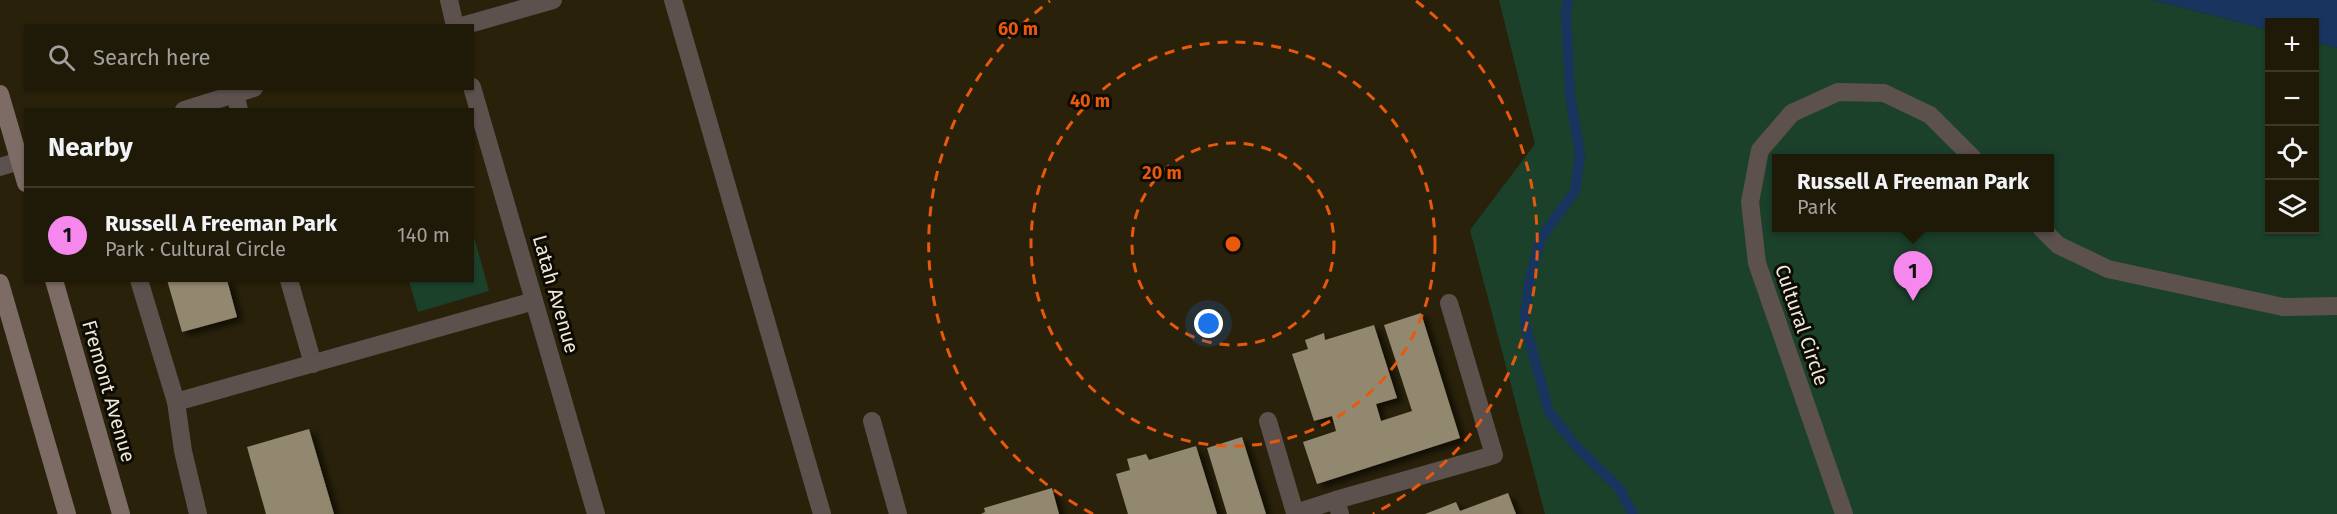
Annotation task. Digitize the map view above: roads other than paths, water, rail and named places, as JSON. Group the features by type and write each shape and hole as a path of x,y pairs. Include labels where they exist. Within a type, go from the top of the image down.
{"street":[{"path":"449,0 455,24"},
{"path":"469,24 553,0"},
{"path":"673,0 822,514"},
{"path":"197,108 237,102 252,90"},
{"name":"Latah Avenue","path":"473,90 596,514"},
{"name":"Cultural Circle","path":"1844,514 1757,263 1750,202 1760,150 1792,113 1838,92 1884,93 1930,115 1968,154"},
{"path":"0,94 22,160 0,167"},
{"path":"2045,232 2058,245 2108,269 2283,307 2337,306"},
{"name":"Fremont Avenue","path":"55,282 121,514"},
{"path":"140,282 176,402 183,451 198,514"},
{"path":"290,282 313,364"},
{"path":"0,283 67,514"},
{"path":"176,402 534,301"},
{"path":"1268,421 1295,513 1338,507 1494,455 1449,303"},
{"path":"872,421 898,514"}],"water":[{"path":"2153,0 2337,0 2337,48 2319,43 2319,18 2265,18 2265,29"}],"waterway":[{"path":"1568,0 1566,14 1570,95 1580,155 1575,191 1541,238 1530,278 1524,320 1549,412 1576,446 1619,488 1633,514"}],"place":[{"name":"Russell A Freeman Park","path":"1913,301"}]}
